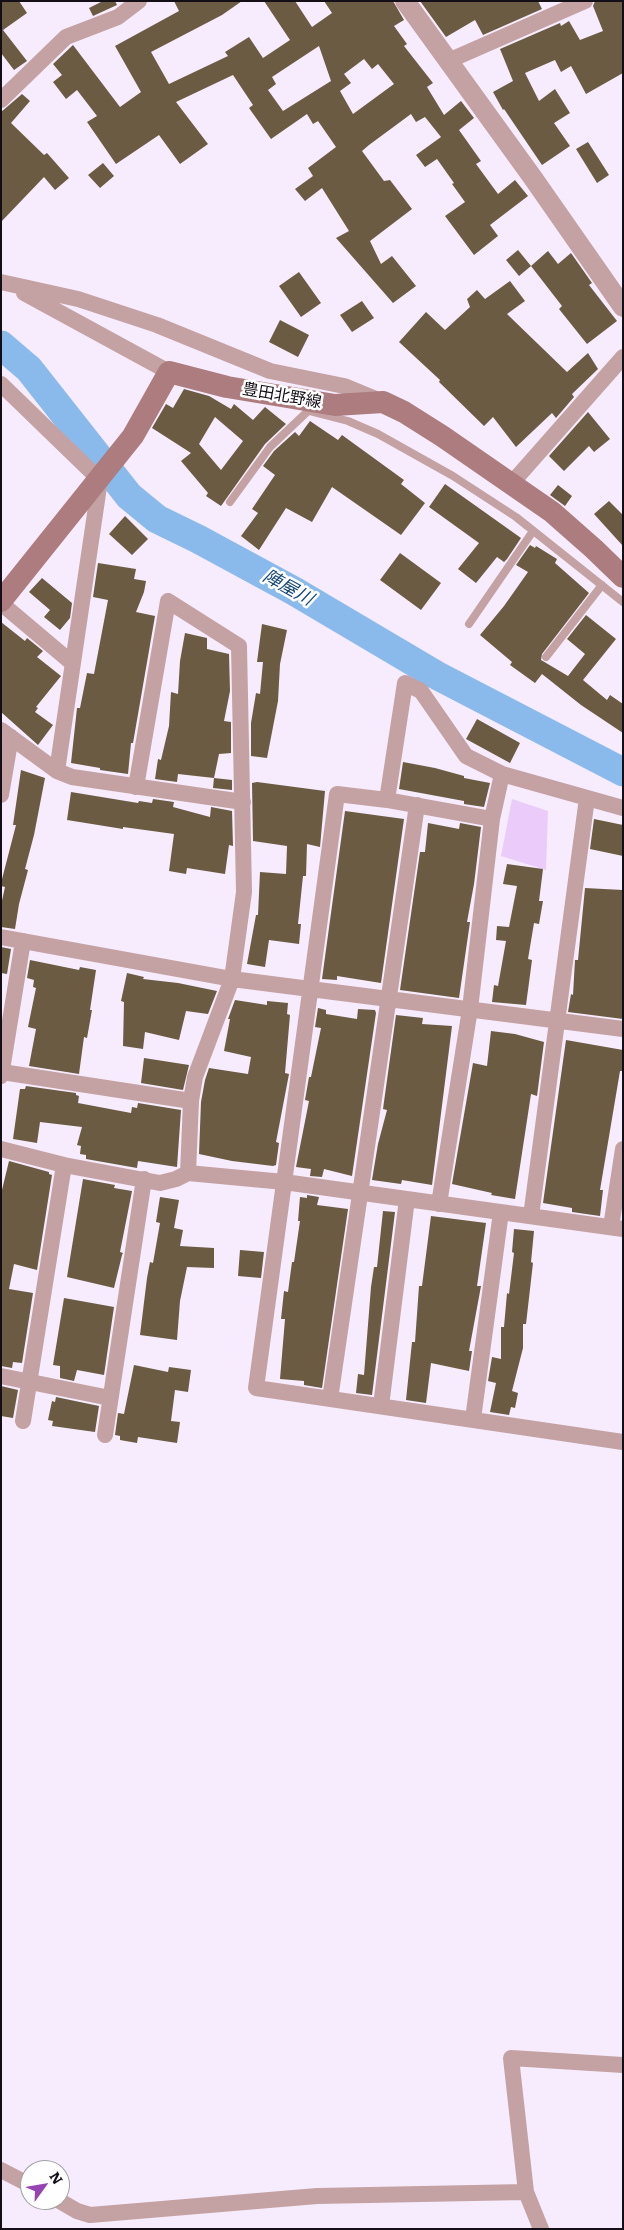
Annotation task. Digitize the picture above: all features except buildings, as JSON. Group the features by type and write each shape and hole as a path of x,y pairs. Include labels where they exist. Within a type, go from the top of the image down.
{"main road":[{"name":"豊田北野線","path":"169,372 238,388 335,405 382,402 404,412 442,436 552,512 623,577"},
{"path":"1,602 100,480 133,436 169,372"}],"street":[{"path":"1,100 66,37 118,17 140,1"},
{"path":"405,1 533,178 623,308"},
{"path":"448,61 585,1"},
{"path":"4,282 169,372"},
{"path":"4,282 78,299 157,325 270,371 344,386 382,402"},
{"path":"511,484 623,357"},
{"path":"1,384 100,480 57,771"},
{"path":"136,787 168,601 239,646 244,892 232,979 195,1077 191,1101 188,1172"},
{"path":"1,602 72,663"},
{"path":"387,800 404,683 421,691 466,756 502,774 623,808"},
{"path":"6,734 57,771 72,777 243,802"},
{"path":"1,794 6,734"},
{"path":"439,1204 470,1009 492,819 502,774"},
{"path":"492,819 387,800 337,794 256,1388 623,1442"},
{"path":"530,1216 587,798"},
{"path":"330,1399 417,806"},
{"path":"1,937 232,979 623,1029"},
{"path":"1,1076 23,941"},
{"path":"2,1072 191,1101"},
{"path":"1,1149 64,1165 160,1183 176,1179 188,1172 361,1192 617,1228 623,1149"},
{"path":"22,1421 30,1382 64,1165"},
{"path":"104,1435 144,1179"},
{"path":"381,1406 407,1199"},
{"path":"473,1419 501,1212"},
{"path":"1,1376 110,1398"},
{"path":"541,2229 526,2192 511,2058 623,2065"},
{"path":"1,2170 20,2180"},
{"path":"70,2207 90,2215 318,2196 526,2192"}],"lane":[{"path":"238,388 243,395 289,407"},
{"path":"299,409 348,421 378,434 453,476 516,517 623,602"},
{"path":"230,502 270,447 308,411"},
{"path":"469,624 533,531"},
{"path":"546,657 602,585"}],"shaded area":[{"path":"512,799 548,811 546,870 501,856"}],"waterway":[{"name":"陣屋川","path":"1,345 29,369 129,496 157,519 294,591 436,675 623,772"}]}
